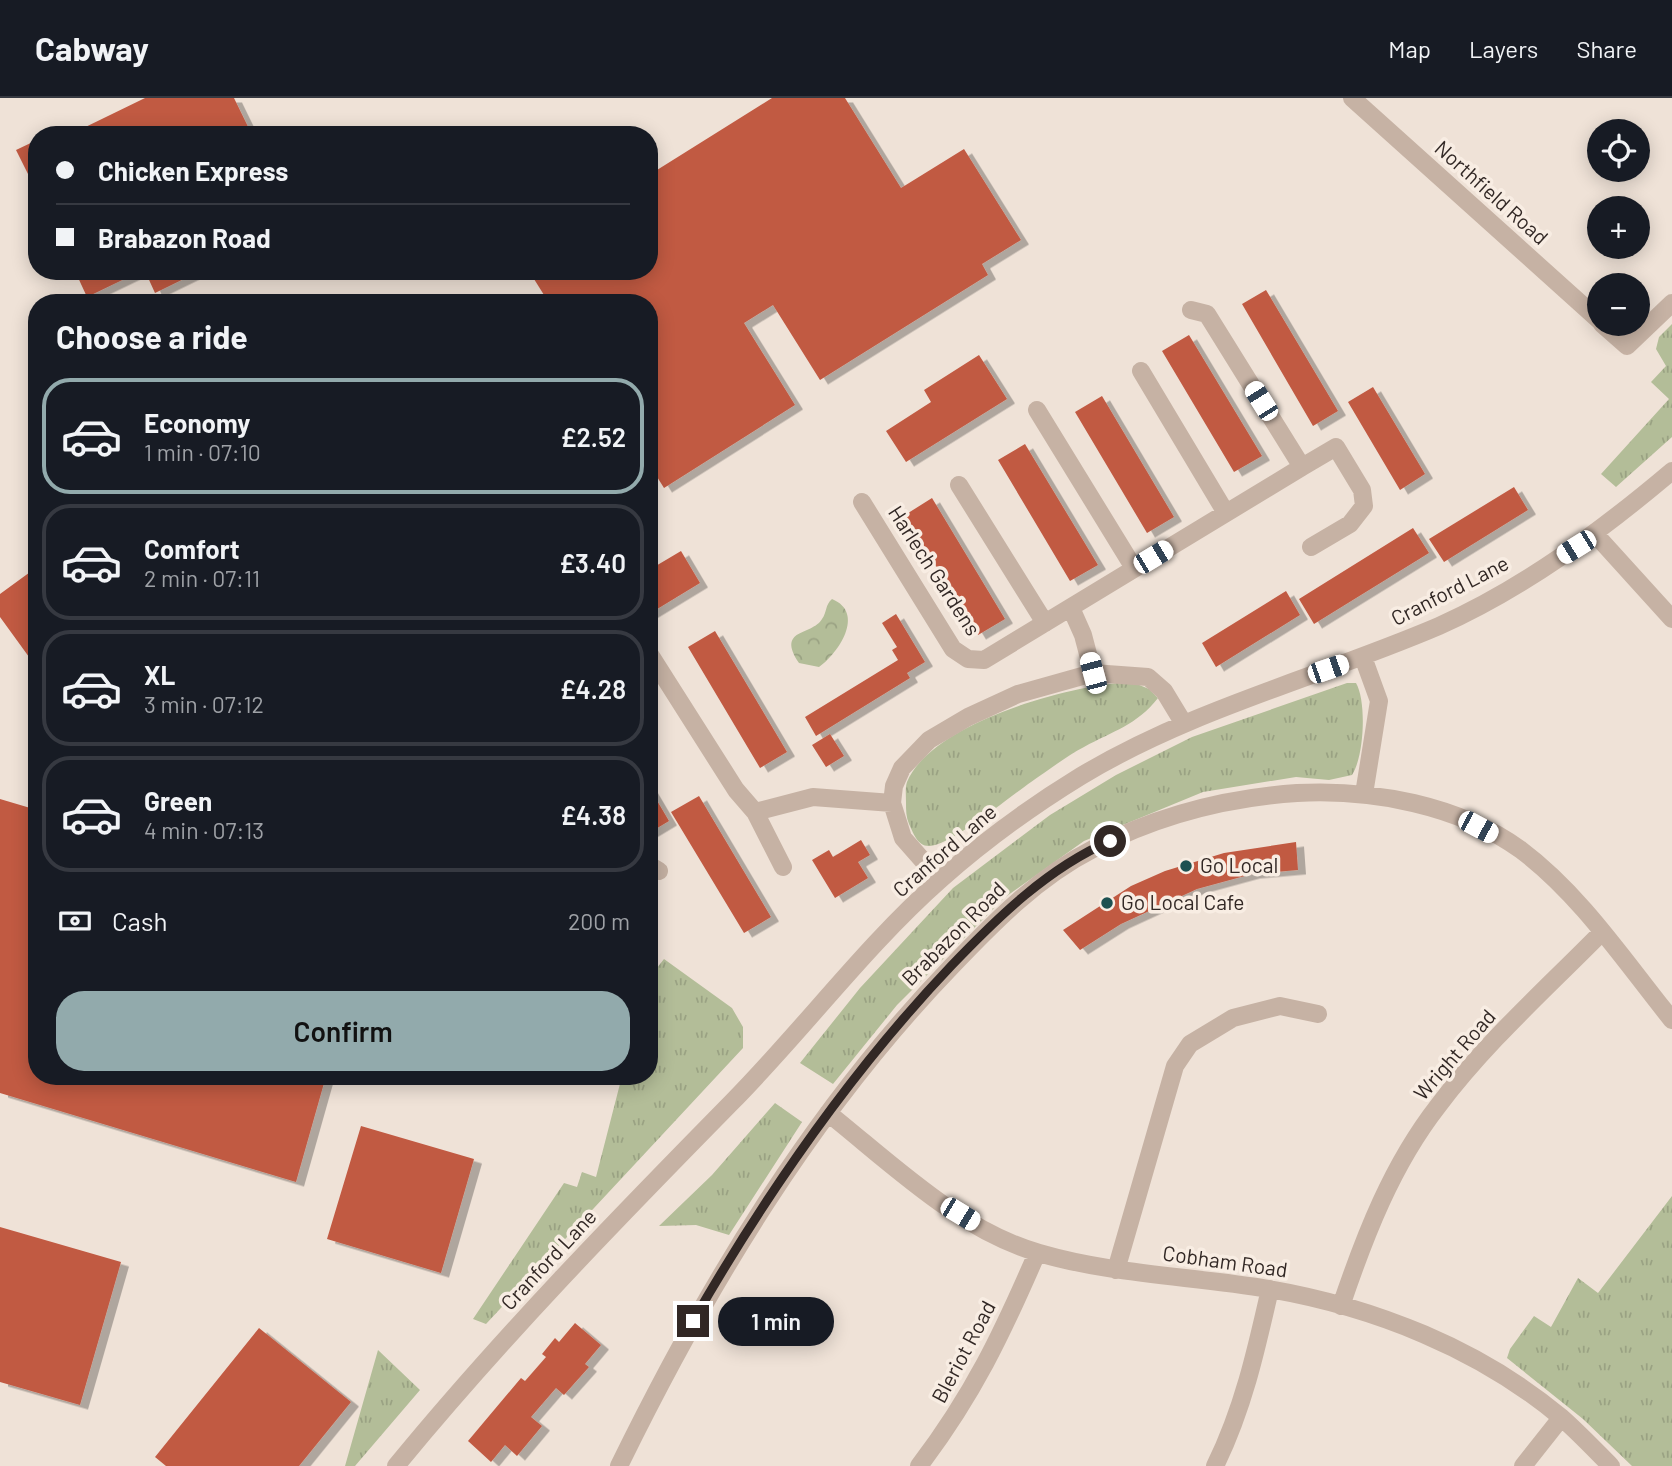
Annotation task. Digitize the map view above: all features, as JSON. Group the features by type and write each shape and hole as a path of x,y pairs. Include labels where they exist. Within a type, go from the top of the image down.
{"street":[{"name":"Northfield Road","path":"1352,98 1587,309"},
{"name":"Northfield Road","path":"1650,324 1672,303"},
{"path":"1191,310 1207,314 1302,467"},
{"name":"Northfield Road","path":"1616,336 1626,346 1637,336"},
{"path":"1141,372 1226,513"},
{"path":"1037,410 1134,568"},
{"name":"Harlech Gardens","path":"862,502 953,649 968,659 984,660 1336,447 1362,490 1364,506 1350,524 1311,547"},
{"name":"Cranford Lane","path":"396,1466 552,1289 940,880 1062,788 1184,724 1363,657 1465,613 1595,534 1672,471"},
{"path":"959,485 1045,623"},
{"path":"1595,534 1672,619"},
{"path":"1071,608 1083,635 1093,673"},
{"path":"1363,657 1379,701 1364,794"},
{"path":"658,667 736,790 755,812 783,867"},
{"path":"940,880 903,838 892,803 894,786 902,768 929,740 968,717 1018,694 1093,673 1148,677 1172,702 1184,724"},
{"name":"Brabazon Road","path":"619,1466 673,1357 724,1268 828,1113 906,1013 1011,906 1091,849 1167,815 1238,799 1322,792 1364,794 1427,806 1457,816 1520,850 1581,907 1672,1020"},
{"path":"755,812 813,797 892,803"},
{"name":"Wright Road","path":"1341,1306 1361,1247 1388,1185 1437,1106 1602,932"},
{"path":"1116,1270 1168,1100 1175,1066 1190,1044 1233,1018 1280,1006 1318,1014"},
{"name":"Cobham Road","path":"828,1113 943,1204 995,1235 1037,1253 1116,1270 1270,1289 1341,1306 1434,1337 1503,1376 1561,1418 1611,1466"},
{"name":"Bleriot Road","path":"919,1466 957,1416 993,1353 1037,1253"},
{"path":"1215,1466 1231,1433 1252,1371 1270,1289"},
{"path":"1523,1466 1561,1418"}],"green space":[{"path":"1672,324 1672,437 1616,487 1601,474 1669,399 1651,382 1666,366 1656,349 1659,337"},
{"path":"832,599 842,605 847,614 848,623 840,643 819,667 799,663 791,644 794,638 817,624"},
{"path":"1132,682 1149,689 1158,698 1142,715 1069,756 953,837 929,846 921,844 916,838 907,816 907,782 921,761 944,741 1007,710 1041,699 1106,684"},
{"path":"1347,683 1356,683 1363,716 1359,756 1352,775 1329,780 1296,777 1203,792 1084,841 1004,898 897,1005 833,1084 800,1063 860,988 953,888 1050,815 1116,775 1192,737"},
{"path":"664,959 732,1008 743,1027 743,1048 486,1324 473,1319 564,1183 577,1187 582,1172 596,1177 620,1085 658,1085 658,967"},
{"path":"775,1103 802,1122 729,1235 696,1225 659,1226 712,1175"},
{"path":"1672,1196 1672,1466 1632,1466 1583,1419 1507,1358 1510,1349 1534,1316 1551,1327 1578,1278 1598,1293"},
{"path":"378,1350 420,1390 355,1466 345,1466"}],"building":[{"path":"145,98 234,98 248,126 87,126"},
{"path":"772,98 845,98 901,188 964,149 1021,240 982,264 988,275 820,380 773,305 744,323 795,405 664,488 658,478 658,294 543,294 535,280 658,280 658,169"},
{"path":"28,144 28,174 16,150"},
{"path":"79,280 122,280 93,294 86,294"},
{"path":"149,280 182,280 155,293"},
{"path":"1266,290 1338,411 1313,426 1242,304"},
{"path":"1189,335 1262,456 1234,472 1162,351"},
{"path":"979,355 1007,399 906,462 886,431 931,402 924,390"},
{"path":"1373,387 1425,474 1400,490 1348,402"},
{"path":"1102,396 1174,517 1147,533 1075,412"},
{"path":"1025,444 1098,565 1070,581 998,460"},
{"path":"1514,487 1528,510 1444,562 1429,539"},
{"path":"932,498 1005,619 978,635 905,515"},
{"path":"1413,528 1429,553 1314,624 1299,599"},
{"path":"681,551 700,583 658,609 658,565"},
{"path":"28,574 28,656 0,617 0,594"},
{"path":"1286,591 1300,615 1216,667 1202,643"},
{"path":"896,614 925,662 907,673 910,678 816,736 805,717 898,660 892,650 897,647 882,623"},
{"path":"715,631 787,752 760,768 688,647"},
{"path":"830,734 844,756 826,767 812,745"},
{"path":"699,796 771,917 744,933 671,812"},
{"path":"0,799 28,807 28,1085 323,1085 296,1182 0,1093"},
{"path":"658,802 669,821 658,828"},
{"path":"861,840 870,855 858,862 868,878 835,898 812,860 829,850 833,857"},
{"path":"1296,842 1298,870 1252,874 1197,889 1121,924 1080,950 1063,930 1131,886 1165,871 1224,853"},
{"path":"361,1126 474,1159 441,1273 327,1239"},
{"path":"0,1227 121,1262 80,1405 0,1382"},
{"path":"575,1323 601,1345 585,1364 589,1367 564,1395 556,1388 531,1417 542,1426 517,1456 505,1445 491,1462 468,1441 521,1378 525,1381 546,1357 542,1354 555,1338 559,1342"},
{"path":"259,1328 351,1402 299,1466 166,1466 155,1457"}],"place":[{"name":"Go Local","path":"1186,866"},
{"name":"Go Local Cafe","path":"1107,903"}],"route":[{"path":"693,1321 724,1268 798,1155 906,1013 1011,906 1091,849 1110,841"}]}
